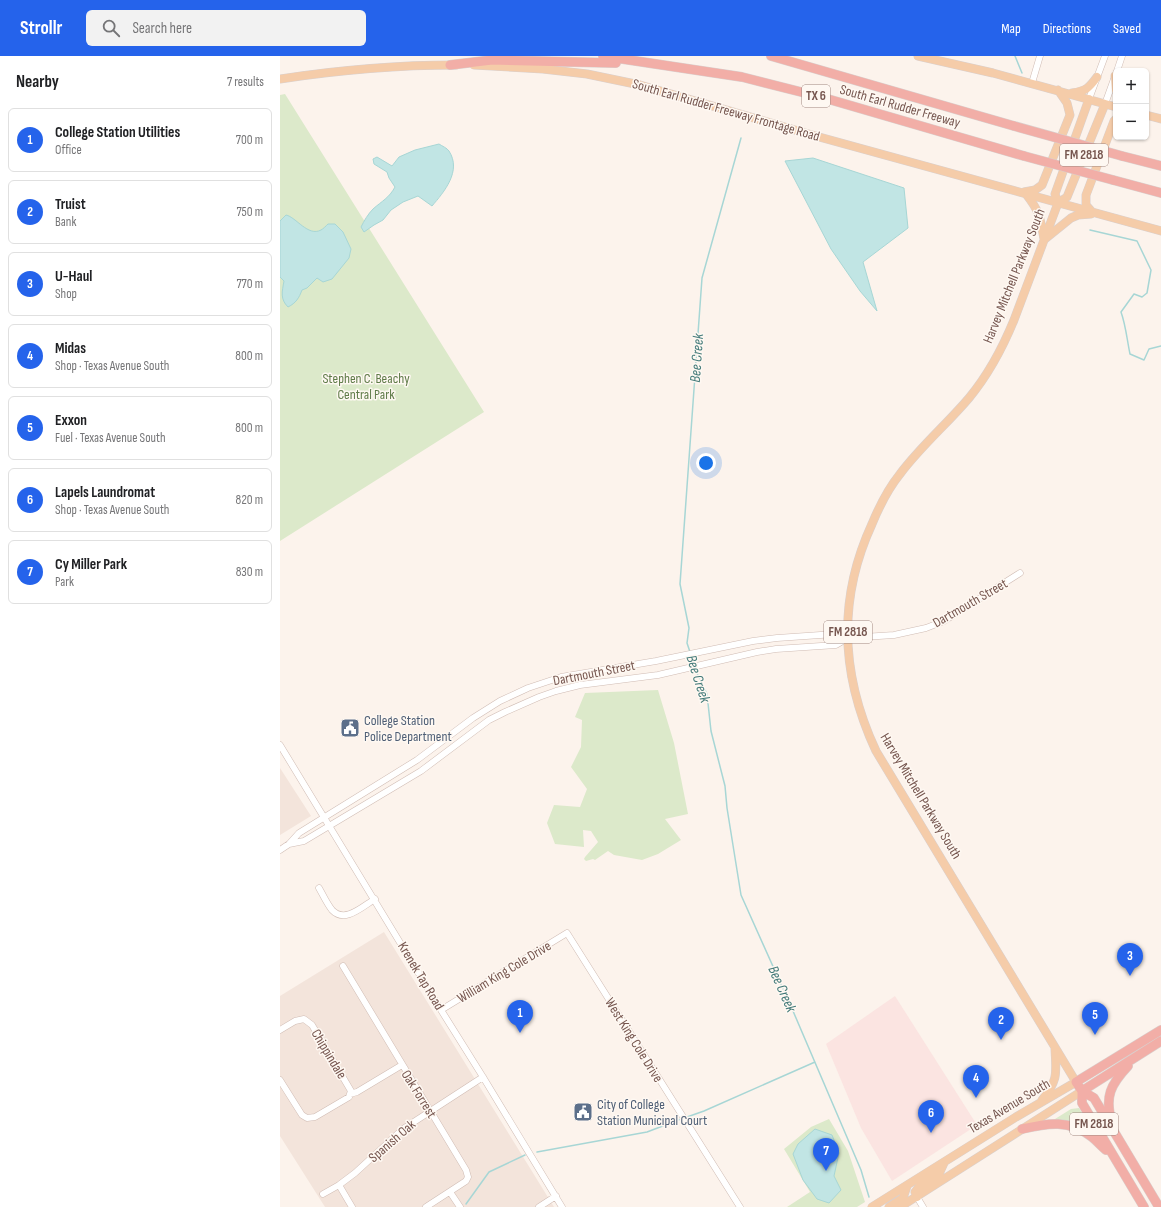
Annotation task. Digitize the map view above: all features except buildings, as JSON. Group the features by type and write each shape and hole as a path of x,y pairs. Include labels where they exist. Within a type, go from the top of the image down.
{"highway":[{"name":"South Earl Rudder Freeway","path":"604,56 742,77 1161,193"},
{"name":"South Earl Rudder Freeway","path":"771,56 1014,126 1161,166"},
{"path":"450,65 492,60 609,63 687,68"},
{"name":"Texas Avenue South","path":"1076,1082 1161,1030"},
{"name":"Texas Avenue South","path":"1082,1091 1161,1041"},
{"path":"1116,1135 1109,1111 1110,1091 1118,1078 1136,1057"},
{"name":"Harvey Mitchell Parkway South","path":"1076,1082 1082,1091 1092,1096 1159,1207"},
{"name":"Harvey Mitchell Parkway South","path":"1082,1091 1082,1103 1144,1207"},
{"path":"1022,1130 1046,1124 1068,1125 1085,1132 1112,1155"}],"main road":[{"path":"918,56 994,73 1113,105"},
{"name":"South Earl Rudder Freeway Frontage Road","path":"280,79 378,67 450,65 480,65 543,69 587,74 640,84 812,136 1161,231"},
{"path":"1068,93 1084,91 1097,77"},
{"path":"1044,240 1040,214 1037,208 1024,194 1035,190 1042,185 1070,115 1067,103 1058,90"},
{"name":"Harvey Mitchell Parkway South","path":"1058,203 1054,194 1089,99"},
{"name":"Harvey Mitchell Parkway South","path":"1076,1082 876,752 867,732 858,705 852,679 848,621 852,582 859,556 875,516 899,474 922,447 969,398 982,381 1007,339 1058,203 1067,196 1105,104"},
{"path":"1149,116 1161,119"},
{"path":"1094,213 1086,205 1086,195 1113,124"},
{"path":"1044,240 1071,218 1078,215 1094,213"},
{"path":"1039,1104 1053,1085 1056,1078 1054,1045"},
{"name":"Texas Avenue South","path":"872,1207 1076,1082"},
{"name":"Texas Avenue South","path":"900,1207 1082,1091"},
{"path":"916,1197 915,1192 919,1187 939,1174 945,1162"},
{"path":"889,1207 903,1198 907,1186"}],"street":[{"path":"1032,83 1040,56"},
{"path":"1089,99 1105,56"},
{"path":"1118,68 1122,56"},
{"path":"1105,104 1113,82"},
{"name":"Dartmouth Street","path":"280,850 289,844 299,833 324,816 417,760 473,718 505,699 528,688 561,677 656,662 777,638 835,634 848,638 894,635 936,625 1020,573"},
{"name":"Dartmouth Street","path":"289,844 304,841 421,771 489,720 510,709 556,691 580,685 658,675 776,649 836,645 848,638"},
{"name":"Krenek Tap Road","path":"280,745 562,1207"},
{"path":"319,888 333,911 340,915 348,916 374,899"},
{"name":"William King Cole Drive","path":"441,1010 567,933"},
{"name":"West King Cole Drive","path":"567,933 690,1125 740,1207"},
{"name":"Oak Forrest","path":"343,966 462,1164 468,1177 466,1181 426,1207"},
{"name":"Chippindale","path":"280,1030 295,1021 304,1019 312,1025 351,1091 350,1094"},
{"name":"Chippindale","path":"280,1080 302,1115 307,1118 315,1117 349,1097 350,1094 357,1092 402,1065"},
{"name":"Spanish Oak","path":"322,1194 339,1185 364,1165 403,1129 483,1077"},
{"path":"339,1185 352,1207"},
{"path":"450,1192 460,1207"},
{"path":"539,1207 556,1196"},
{"path":"916,1197 923,1207"}],"shaded area":[{"path":"280,768 311,816 280,835"},
{"path":"384,932 554,1207 325,1207 280,1136 280,996"},
{"path":"895,996 977,1125 892,1181 861,1128 826,1044"}],"green space":[{"name":"Stephen C. Beachy Central Park","path":"285,94 484,412 280,541 280,95"},
{"path":"658,690 674,743 688,814 665,819 681,840 658,854 642,860 614,855 608,851 595,860 593,859 586,861 584,859 585,857 598,842 591,831 583,830 584,847 555,844 547,823 554,805 580,807 587,789 571,767 581,747 582,720 575,717 585,693"},
{"path":"1079,1108 1095,1134 1055,1119 1071,1109"},
{"path":"829,1119 848,1151 865,1202 857,1207 787,1207 810,1192 784,1149 811,1127"}],"water":[{"path":"439,144 449,151 454,166 450,181 432,206 418,196 403,202 391,210 383,220 364,232 361,227 368,215 388,197 395,187 387,172 374,164 373,159 377,157 392,166 399,157 415,150"},
{"path":"813,158 904,188 908,228 863,262 877,311 860,291 831,249 785,161"},
{"path":"286,215 311,231 321,230 328,224 335,224 343,232 351,249 349,258 332,279 323,282 317,278 307,288 302,290 297,300 288,307 285,304 282,292 284,281 280,277 280,221"},
{"path":"815,1129 832,1135 839,1153 834,1176 841,1190 829,1203 817,1199 803,1180 793,1154 798,1144"}],"waterway":[{"path":"1015,56 1022,73"},
{"name":"Bee Creek","path":"690,652 687,643 689,628 680,584 702,278 741,138"},
{"path":"1090,230 1137,241 1151,270 1147,293 1142,297 1134,294 1121,312 1130,354 1144,360 1149,349 1161,346"},
{"name":"Bee Creek","path":"691,655 693,665"},
{"name":"Bee Creek","path":"695,669 707,694 711,731 725,786 727,808 741,895 793,1011 861,1170 869,1197"},
{"path":"687,1117 815,1062"},
{"path":"537,1152 647,1132 681,1119"},
{"path":"466,1204 489,1172 525,1155"}],"place":[{"name":"College Station Police Department","path":"350,728"},
{"name":"U-Haul","path":"1130,976"},
{"name":"College Station Utilities","path":"520,1033"},
{"name":"Exxon","path":"1095,1035"},
{"name":"Truist","path":"1001,1040"},
{"name":"Midas","path":"976,1098"},
{"name":"City of College Station Municipal Court","path":"583,1112"},
{"name":"Lapels Laundromat","path":"931,1133"},
{"name":"Cy Miller Park","path":"826,1171"}]}
